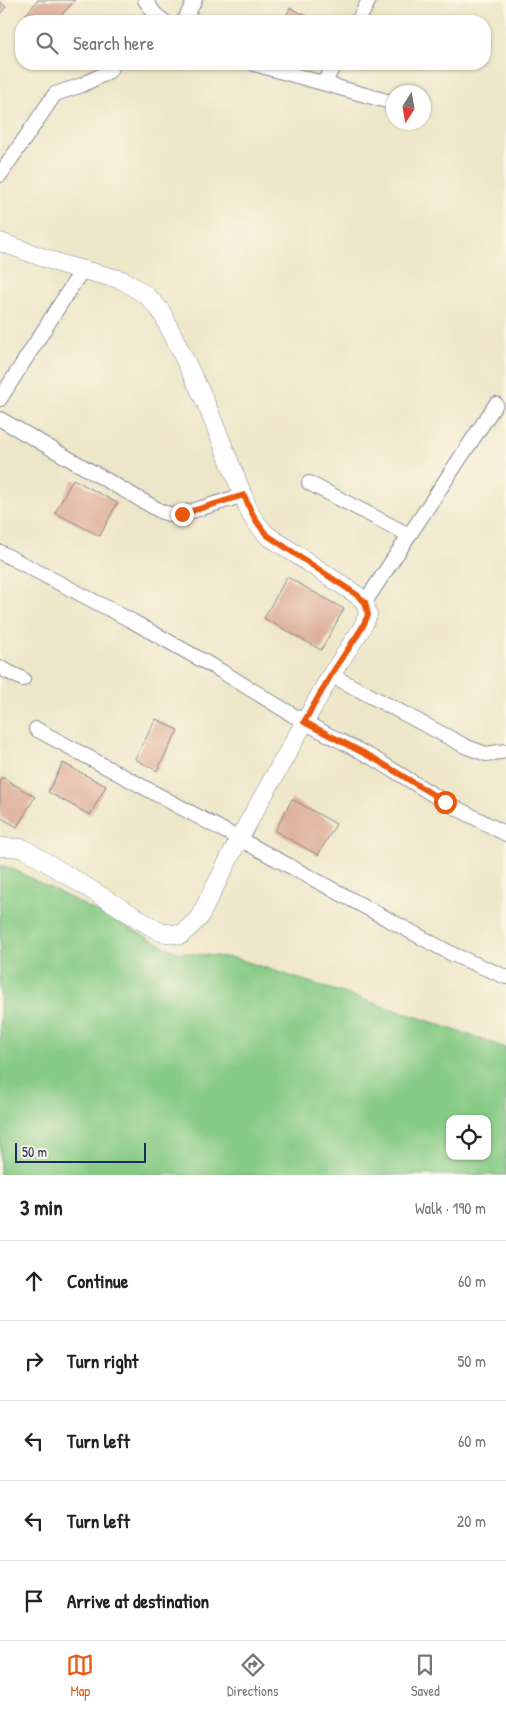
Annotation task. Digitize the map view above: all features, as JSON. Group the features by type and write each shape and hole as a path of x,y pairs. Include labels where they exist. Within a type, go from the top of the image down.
{"street":[{"path":"145,0 154,15"},
{"path":"187,15 195,0"},
{"path":"361,15 370,0"},
{"path":"0,175 55,94 82,85 110,70"},
{"path":"276,70 386,101"},
{"path":"324,83 332,70"},
{"path":"0,242 64,265 122,280 146,295 161,311 205,401 251,515 267,535 357,595 365,602 368,615 362,628 331,675 304,722 239,839 199,918 181,935 160,932 23,848 0,846"},
{"path":"0,399 82,270"},
{"path":"365,602 496,404"},
{"path":"0,418 162,512 173,515 182,514 244,495"},
{"path":"309,483 409,535"},
{"path":"0,552 132,620 221,671 304,722 375,759 445,802 506,834"},
{"path":"0,668 23,679"},
{"path":"331,675 467,747 486,754 506,750"},
{"path":"36,730 454,955 506,977"}],"green space":[{"path":"0,865 13,869 176,952 235,958 506,1048 506,1175 0,1175"}],"building":[{"path":"38,0 75,0 61,15 26,14"},
{"path":"0,2 6,7 0,14"},
{"path":"290,8 305,15 287,15"},
{"path":"73,479 117,503 100,536 55,513"},
{"path":"287,577 344,609 321,650 264,618"},
{"path":"156,719 178,730 157,771 135,759"},
{"path":"63,763 106,786 90,815 48,792"},
{"path":"2,777 35,797 17,827 0,817 0,781"},
{"path":"292,799 336,824 318,855 275,831"}],"route":[{"path":"182,514 244,495 251,515 267,535 365,602 368,615 362,628 331,675 304,722 375,759 445,802"}]}
